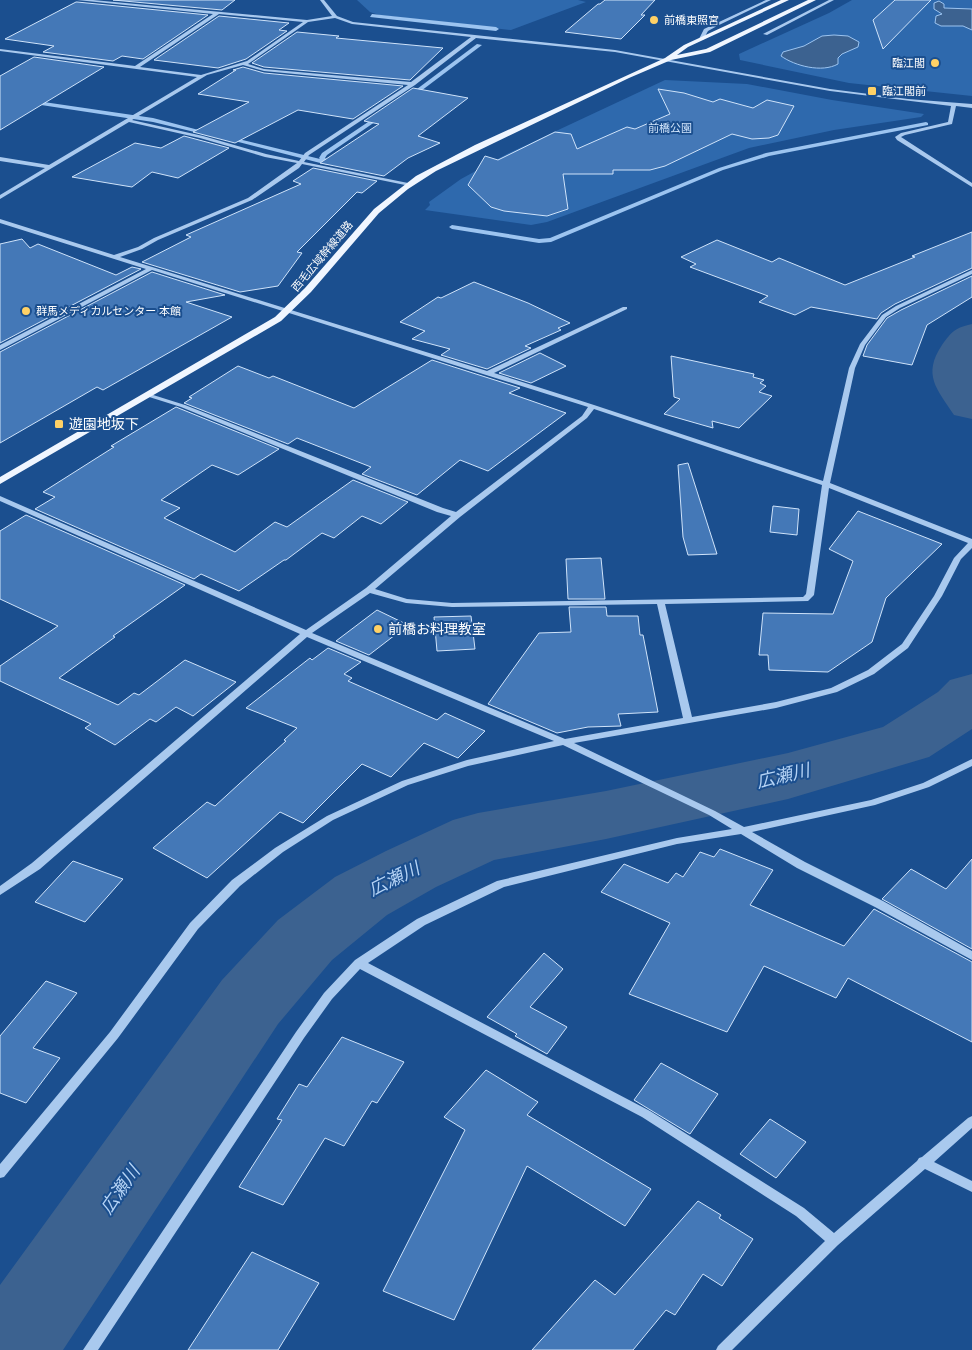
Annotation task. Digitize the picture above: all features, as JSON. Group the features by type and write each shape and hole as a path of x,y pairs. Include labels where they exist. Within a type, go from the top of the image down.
{"main road":[{"name":"西毛広域幹線道路","path":"0,481 259,331 288,311 372,215 408,185 460,154 667,59 686,46 786,0"},
{"name":"西毛広域幹線道路","path":"667,59 708,51 813,0"}],"street":[{"path":"79,0 307,21 335,17 359,24 607,50 667,59 830,90 972,106"},
{"path":"322,0 335,17"},
{"path":"701,39 706,30 769,0"},
{"path":"765,34 832,0"},
{"path":"135,68 219,12"},
{"path":"0,197 201,76 214,70 244,64 307,21"},
{"path":"116,256 140,248 156,239 250,199 298,167 307,154 413,84 475,36"},
{"path":"0,50 201,76"},
{"path":"244,64 264,70 413,84"},
{"path":"954,105 950,122 898,137 972,184"},
{"path":"127,120 300,162 408,185"},
{"path":"0,159 50,167"},
{"path":"0,221 592,406 826,484 972,542 958,558 938,596 905,646 871,672 834,690 776,705 564,742 467,763 405,783 330,818 279,850 236,883 194,926 114,1035 0,1173"},
{"path":"0,348 152,268"},
{"path":"369,590 406,601 452,605 804,599 810,595 826,484 852,368 862,345 884,316 898,307 972,272"},
{"path":"489,373 625,308"},
{"path":"148,395 183,406 440,510 457,515"},
{"path":"0,891 36,866 307,633 369,590 457,515 585,417 592,406"},
{"path":"0,498 350,653 564,742 712,813 741,831 972,956"},
{"path":"660,601 688,720"},
{"path":"90,1350 328,996 359,964 421,922 501,884 677,841 741,831 872,802 926,785 972,762"},
{"path":"359,964 646,1114 800,1212 834,1241"},
{"path":"723,1350 834,1241 972,1121"},
{"path":"923,1162 972,1188"}],"green space":[{"path":"357,0 578,0 586,2 511,30 379,15 370,12"},
{"path":"852,0 972,0 972,96 849,83 740,60 739,54 829,13"},
{"name":"前橋公園","path":"665,80 747,84 832,100 924,114 921,117 834,130 749,148 547,222 531,225 425,210 430,205 429,202 461,179 507,154"}],"shaded area":[{"path":"939,1 944,4 944,8 972,9 972,30 963,26 941,26 935,23 936,16 942,14 934,9 934,3"},
{"path":"822,36 848,36 859,42 858,47 842,54 838,58 838,64 832,67 809,67 794,63 781,56 783,52 804,46"}],"building":[{"path":"113,0 235,0 222,10"},
{"path":"605,0 655,0 641,15 645,15 621,39 565,32 598,4"},
{"path":"895,0 931,0 883,49 873,20"},
{"path":"76,2 208,15 143,59 122,56 113,61 43,52 54,46 5,39"},
{"path":"219,16 289,23 279,30 287,31 246,59 218,68 154,60"},
{"path":"297,32 339,36 336,38 443,48 410,80 264,67 252,63"},
{"path":"34,57 104,67 0,130 0,76"},
{"path":"243,67 264,73 403,86 353,119 298,110 235,143 193,132 249,102 198,94 236,70 233,70"},
{"path":"413,88 468,98 418,136 440,143 408,158 384,176 320,163 379,124 364,121"},
{"path":"658,89 684,93 713,102 720,99 753,108 767,100 794,106 778,135 769,138 752,139 732,134 665,166 650,170 613,170 613,174 563,174 568,209 547,216 504,211 491,207 468,185 485,156 498,160 555,132 571,134 577,149 627,127 635,129 670,114"},
{"path":"184,136 229,148 178,178 152,172 132,187 72,177 135,143 161,148"},
{"path":"313,168 377,181 362,193 357,192 297,252 302,253 278,286 240,292 142,262 191,237 186,235 301,184 293,181"},
{"path":"972,232 972,268 895,304 881,313 877,319 811,307 795,315 759,302 768,296 690,267 696,264 681,257 717,240 772,262 779,258 845,285"},
{"name":"群馬メディカルセンター 本館","path":"22,239 30,248 38,244 116,275 132,267 141,269 0,343 0,244"},
{"path":"152,272 225,295 186,302 232,317 103,390 97,387 0,443 0,352"},
{"path":"972,276 972,297 927,325 912,365 863,356 867,345 887,318"},
{"path":"474,282 528,303 570,323 558,328 561,330 525,346 531,348 487,369 441,355 450,349 412,339 425,331 400,322 438,297 441,298"},
{"path":"540,353 566,366 531,383 499,373"},
{"path":"671,356 754,374 753,377 764,380 760,383 766,386 759,392 772,396 739,428 712,421 713,428 664,414 680,399 674,397"},
{"path":"432,360 520,388 509,393 566,413 488,471 460,460 417,495 362,474 371,467 297,438 288,444 184,403 192,398 189,397 238,366 269,378 273,376 354,408"},
{"path":"176,407 279,449 238,475 212,465 161,500 180,508 164,518 235,552 275,522 287,527 353,480 408,502 381,524 362,516 334,538 322,533 286,560 239,591 201,574 194,579 35,509 55,497 43,492 114,447 111,446"},
{"path":"688,463 717,554 688,555 683,537 678,465"},
{"path":"773,506 799,509 797,535 770,532"},
{"path":"858,511 942,544 886,598 872,642 828,672 769,670 768,655 759,655 763,613 833,614 853,561 829,549"},
{"path":"26,515 185,585 113,636 115,637 59,678 118,705 134,693 139,695 185,660 236,682 193,716 176,707 156,722 150,719 115,745 85,728 91,724 0,681 0,666 58,626 0,599 0,531"},
{"path":"601,558 605,599 568,599 566,559"},
{"path":"569,607 606,607 607,616 638,616 640,635 643,635 658,712 618,714 621,726 588,727 557,733 488,704 539,633 571,632"},
{"name":"前橋お料理教室","path":"377,610 408,625 369,655 336,641"},
{"path":"471,616 475,649 437,651 434,617"},
{"path":"328,648 361,662 344,674 352,678 348,681 437,720 445,713 485,731 458,758 424,743 391,777 362,764 303,823 280,812 207,878 153,848 207,802 215,806 286,741 284,740 297,728 246,708 310,658 312,660"},
{"path":"720,849 773,870 750,905 844,946 874,909 972,962 972,1042 848,978 836,998 764,966 727,1032 629,994 670,923 601,892 624,864 668,883 676,873 683,877 700,852 714,857"},
{"path":"972,859 972,949 882,899 911,869 946,889"},
{"path":"73,861 123,879 85,922 35,902"},
{"path":"544,953 563,969 530,1007 567,1027 547,1054 487,1017"},
{"path":"46,981 77,993 33,1048 60,1058 26,1103 0,1093 0,1036"},
{"path":"342,1037 404,1062 377,1103 372,1101 344,1146 325,1138 283,1205 239,1187 282,1120 277,1119 299,1084 307,1087"},
{"path":"661,1063 718,1094 690,1134 634,1100"},
{"path":"486,1070 538,1102 527,1115 651,1189 625,1226 527,1166 454,1320 383,1291 465,1130 444,1117"},
{"path":"770,1119 806,1142 776,1178 740,1154"},
{"path":"698,1201 721,1215 719,1218 753,1239 722,1286 703,1274 675,1315 666,1310 633,1350 532,1350 595,1280 615,1295"},
{"path":"252,1252 319,1283 278,1350 188,1350"}],"waterway":[{"path":"372,16 496,29"},
{"path":"411,96 479,45"},
{"path":"30,102 153,120 207,133"},
{"path":"328,163 322,158 324,154 382,115"},
{"path":"452,227 539,241 551,240 721,169 768,154 926,124"},
{"path":"226,138 327,163"},
{"name":"広瀬川","path":"972,338 959,355 955,371 960,386 972,404"},
{"name":"広瀬川","path":"9,1350 250,1002 305,940 361,896 411,869 478,838 606,815 788,776 906,742 961,707 972,694"}],"place":[{"name":"前橋東照宮","path":"654,20"},
{"name":"臨江閣","path":"935,63"},
{"name":"臨江閣前","path":"872,91"},
{"name":"群馬メディカルセンター 本館","path":"26,311"},
{"name":"遊園地坂下","path":"59,424"},
{"name":"前橋お料理教室","path":"378,629"}]}
